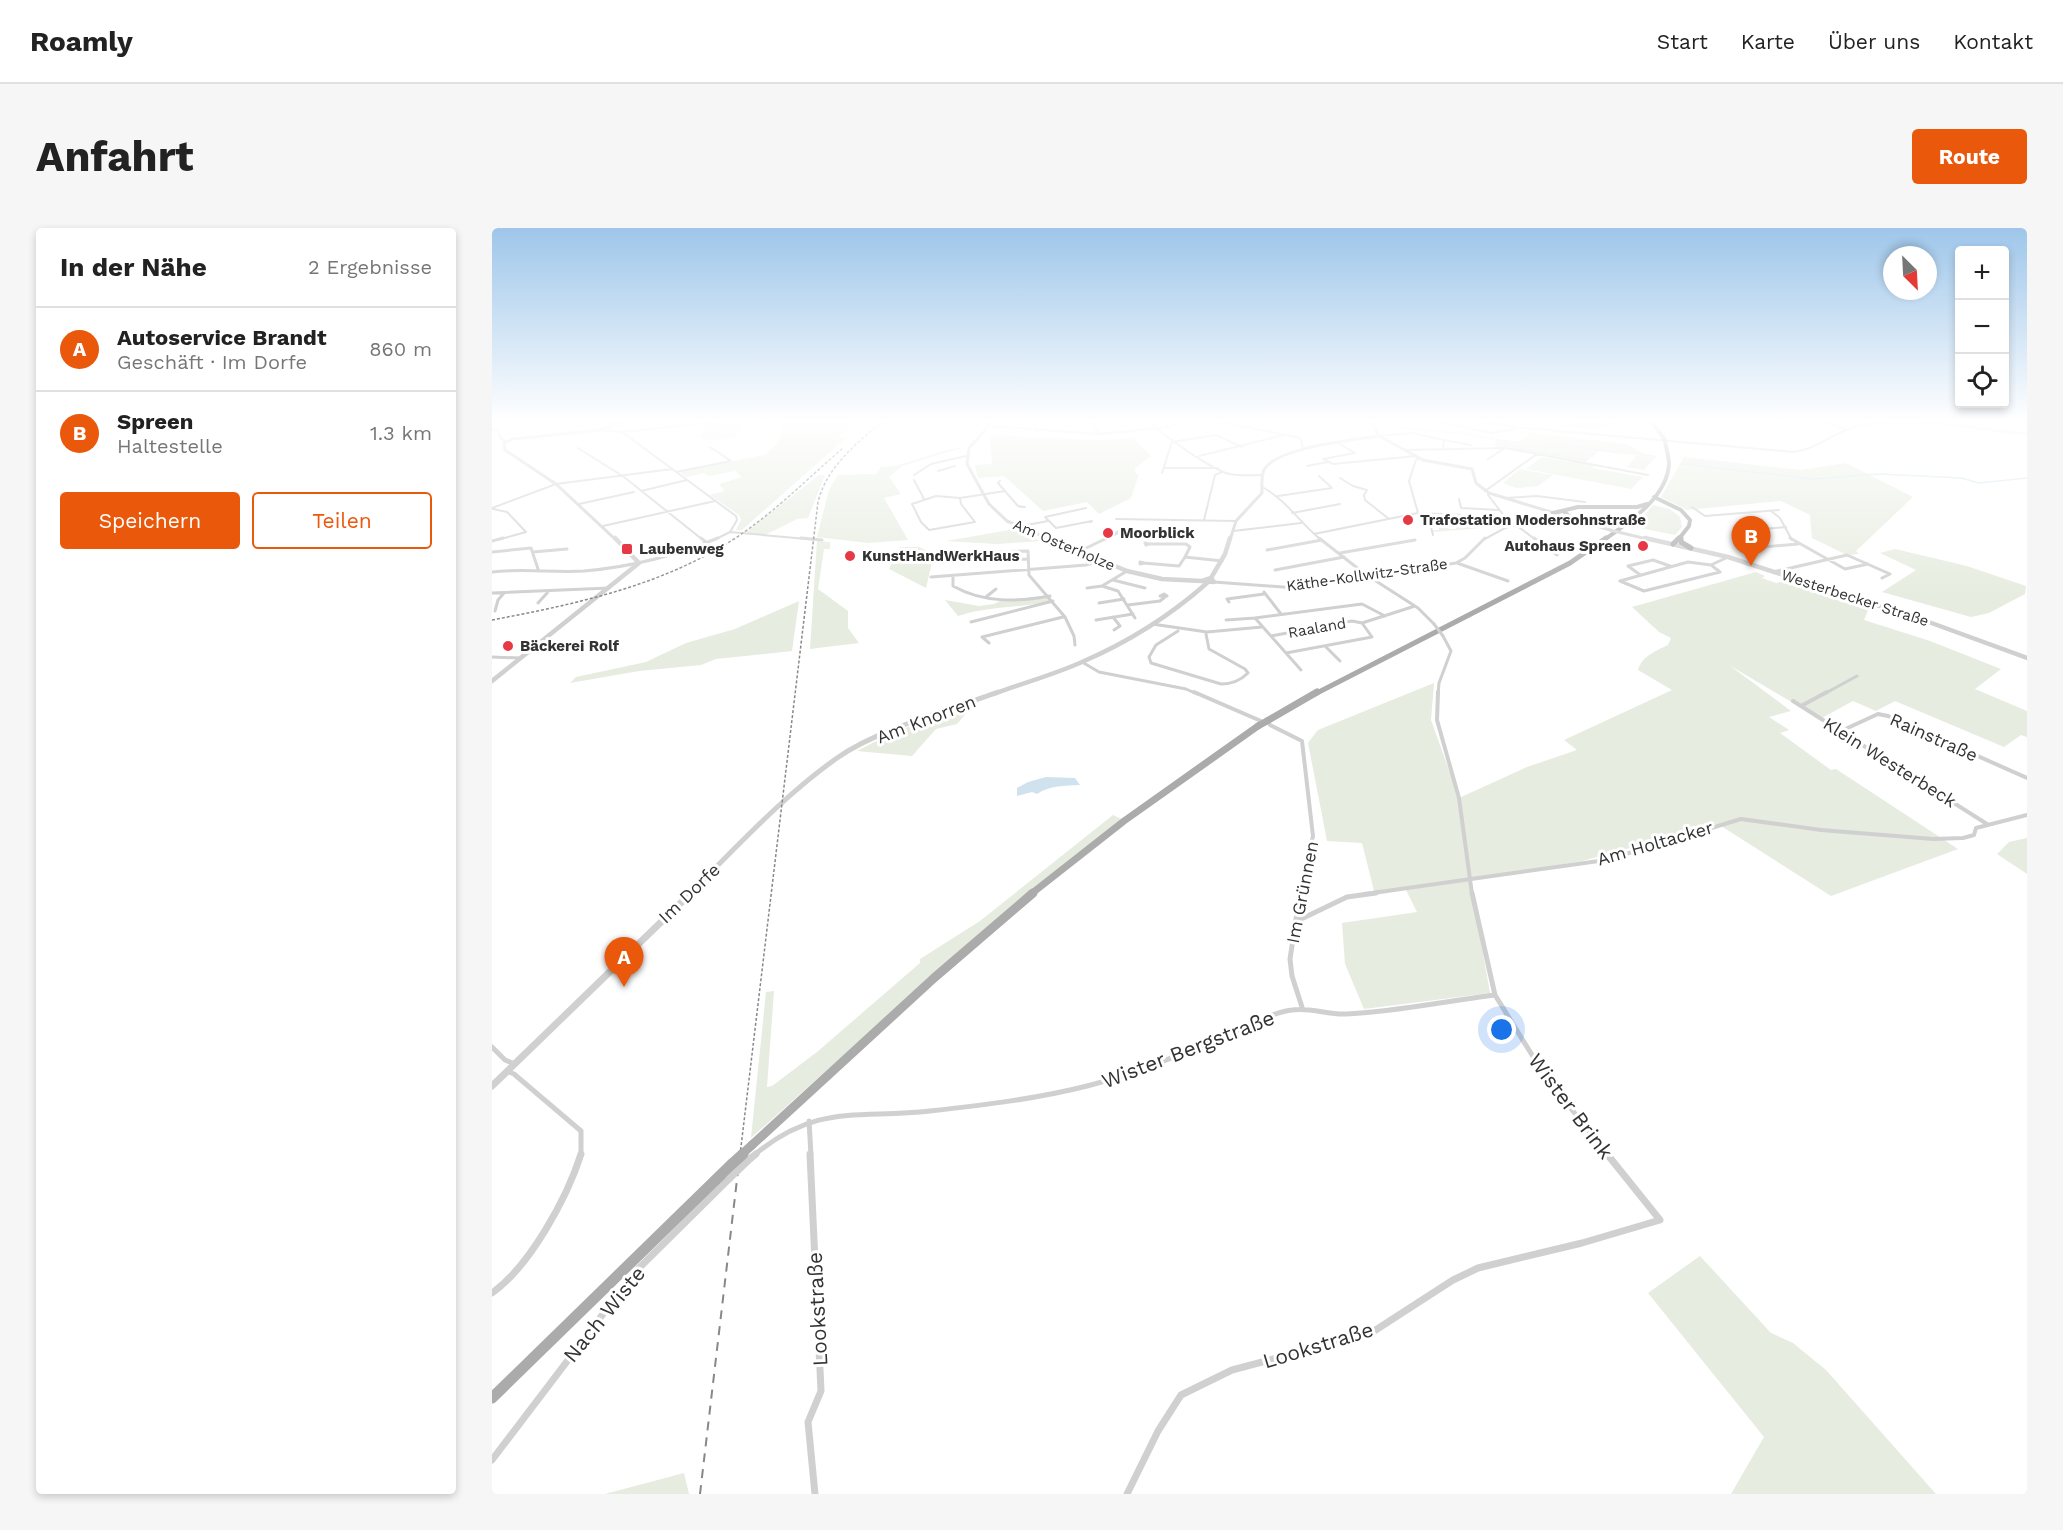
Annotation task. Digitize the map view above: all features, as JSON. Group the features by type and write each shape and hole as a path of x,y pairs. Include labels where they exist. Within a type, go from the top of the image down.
{"main road":[{"path":"492,1398 732,1164 872,1033 1041,886 1120,822 1191,770 1264,723 1348,675 1570,563 1640,514 1653,499 1663,479"},
{"path":"1555,513 1565,510 1640,506 1653,499 1675,506 1686,513 1690,524 1678,542 1692,548"},
{"path":"1647,507 1659,504 1675,506"},
{"path":"1623,507 1636,510 1640,514"},
{"path":"1565,510 1572,518"}],"street":[{"path":"549,479 603,526 639,563"},
{"path":"492,508 556,484 604,479"},
{"path":"627,479 707,543"},
{"name":"Am Osterholze","path":"974,479 982,495 1000,516 1016,527 1127,572 1162,579 1204,582 1213,580"},
{"path":"1204,520 1214,479"},
{"path":"1213,580 1236,520 1264,488 1263,479"},
{"path":"1278,496 1332,488 1322,479"},
{"path":"1342,479 1367,490 1364,495 1365,500 1389,519"},
{"path":"1408,479 1418,513"},
{"path":"1475,479 1476,483 1487,492 1505,498 1610,530 1678,542"},
{"path":"1487,492 1504,479"},
{"path":"641,491 687,480 736,516 737,520 730,532"},
{"path":"914,480 924,499"},
{"path":"999,481 998,483 1020,507"},
{"path":"1264,488 1278,496 1314,534 1368,575 1415,606"},
{"path":"960,498 961,504 975,522 929,531 921,522 912,504 924,499 954,495 960,498 1005,491"},
{"path":"579,504 634,492"},
{"path":"1487,492 1505,517 1557,555"},
{"path":"1505,498 1554,497 1585,502"},
{"path":"1459,499 1461,508 1499,510"},
{"path":"603,526 715,501"},
{"path":"1292,513 1340,504"},
{"path":"1692,507 1705,516 1779,510"},
{"path":"492,508 507,512 526,531 492,541"},
{"path":"1086,508 1046,517 1056,528 1090,522"},
{"path":"1054,510 1057,513"},
{"path":"1771,511 1780,518 1790,538 1798,544 1845,568 1868,564"},
{"path":"1314,534 1418,513 1505,517"},
{"name":"Käthe-Kollwitz-Straße","path":"1213,580 1296,588 1456,563 1464,560 1488,536 1555,513"},
{"path":"1428,514 1433,535"},
{"path":"1116,519 1236,520"},
{"path":"1016,527 1048,521"},
{"path":"1233,531 1302,523"},
{"path":"1741,531 1786,527"},
{"path":"492,572 538,569 562,572 583,571 639,563 707,543 730,532 822,540"},
{"path":"1078,552 1118,533"},
{"path":"1267,550 1322,540"},
{"path":"1340,553 1415,540"},
{"path":"1143,563 1179,566 1190,547 1186,544 1149,544"},
{"path":"1763,547 1798,544"},
{"path":"492,552 531,548 538,569"},
{"name":"Westerbecker Straße","path":"1692,548 1728,557 1926,621 2027,658"},
{"path":"533,552 567,549"},
{"path":"1027,559 935,562 939,553 1028,551 1029,575 1045,588 1076,635 1075,645"},
{"path":"1773,572 1847,555 1890,574 1882,578"},
{"path":"1185,557 1222,561"},
{"path":"1275,570 1344,557"},
{"path":"1711,565 1728,557"},
{"path":"1640,574 1629,566 1653,560 1670,566"},
{"path":"931,578 1086,565 1100,561"},
{"path":"1688,562 1711,565 1720,570 1644,591 1620,580 1670,566 1688,562"},
{"path":"492,681 639,563"},
{"path":"1456,563 1508,581"},
{"path":"1088,588 1102,586 1127,572"},
{"path":"953,576 953,586 959,590 986,597 1025,599 1050,596"},
{"path":"1113,580 1145,588"},
{"name":"Am Knorren","path":"784,802 824,766 867,741 1082,662 1152,624 1186,602 1204,582"},
{"path":"1102,586 1118,591 1135,618"},
{"path":"1264,586 1264,594 1281,614"},
{"path":"492,593 610,588"},
{"path":"986,597 996,589"},
{"path":"538,603 548,592"},
{"path":"495,611 498,600 505,593"},
{"path":"1229,602 1227,599 1264,594"},
{"path":"1128,605 1160,601 1165,597"},
{"path":"1099,603 1124,599"},
{"path":"971,622 1053,602"},
{"path":"1226,620 1362,604 1385,616"},
{"name":"Raaland","path":"1271,636 1352,621 1362,623 1415,606"},
{"name":"Wister Brink","path":"1415,606 1434,624 1451,651 1439,683 1437,720 1459,798 1469,880 1495,995 1545,1076 1660,1220"},
{"path":"1096,620 1133,614"},
{"path":"989,643 982,637 1064,617"},
{"path":"1113,617 1120,626 1114,630"},
{"name":"Raaland","path":"1255,618 1301,670"},
{"name":"Raaland","path":"1285,653 1372,637 1362,623"},
{"path":"1152,624 1178,631 1206,634 1263,627"},
{"path":"1178,631 1156,645 1149,657 1151,663 1221,684 1232,684 1244,679 1248,673 1245,668 1220,657 1209,649 1206,634"},
{"name":"Raaland","path":"1325,646 1340,661"},
{"path":"492,657 520,658"},
{"name":"Im Grünnen","path":"1082,662 1099,672 1186,689 1302,741 1313,836 1290,957 1291,972 1302,1007"},
{"path":"1801,706 1857,676"},
{"name":"Klein Westerbeck","path":"1793,701 1987,824"},
{"name":"Rainstraße","path":"1841,731 1878,714 1888,716 2027,778"},
{"name":"Im Dorfe","path":"492,1086 784,802"},
{"name":"Am Holtacker","path":"1295,922 1347,897 1606,860 1741,819 1821,830 1932,840 1974,835 1976,828 2027,815"},
{"path":"1302,1007 1322,1013 1345,1014 1495,995"},
{"name":"Wister Bergstraße","path":"751,1158 785,1131 809,1121 835,1114 927,1111 1088,1086 1125,1076 1286,1011 1302,1007"},
{"path":"492,1047 506,1060 515,1064"},
{"path":"492,1293 499,1289 522,1264 552,1217 581,1154 583,1138 580,1131 514,1074 507,1071"},
{"name":"Lookstraße","path":"809,1121 821,1391 808,1422 815,1494"},
{"name":"Nach Wiste","path":"492,1460 635,1272 751,1158"},
{"name":"Lookstraße","path":"1127,1494 1158,1431 1181,1395 1232,1370 1371,1333 1453,1280 1478,1268 1582,1243 1660,1220"}],"shaded area":[{"path":"735,479 800,479 742,530 736,530 741,520 739,515 710,495 725,491 719,484"},
{"path":"814,479 823,479 808,518 797,519 765,535 745,533"},
{"path":"836,479 890,479 901,494 884,498 908,540 868,543 817,537 829,490"},
{"path":"1007,479 1137,479 1131,498 1099,514 1087,502 1043,511"},
{"path":"1508,479 1547,479 1538,486 1517,488 1503,483"},
{"path":"1579,479 1641,479 1631,489"},
{"path":"1671,479 1878,479 1913,497 1856,551 1859,554 1847,555 1812,538 1810,515 1781,501 1687,510 1661,497"},
{"path":"1653,505 1670,509 1680,517 1682,527 1675,535 1636,527"},
{"path":"1432,515 1448,517 1449,529 1456,529 1454,518 1449,517 1465,518 1466,525 1474,528 1473,519 1467,518 1482,518 1486,526 1490,525 1490,519 1484,518 1496,518 1506,526 1434,532 1433,530 1439,530 1437,517"},
{"path":"1015,529 1040,541 997,544 946,541"},
{"path":"817,541 830,542 830,549 824,549 818,589 848,611 848,628 859,643 810,649"},
{"path":"900,547 919,547 934,554 926,588 889,569"},
{"path":"1895,549 1967,566 2026,586 2025,594 1989,613 1971,617 1882,592 1916,570 1880,553"},
{"path":"1756,572 1765,576 1762,578 1776,583 1781,582 1868,610 1864,620 1930,641 2001,669 1975,689 2027,711 2027,737 2021,735 2004,747 1895,701 1876,711 1853,701 1820,719 1729,665 1791,711 1769,717 1789,730 1780,733 1831,770 1836,769 1958,849 1831,896 1718,824 1582,861 1470,880 1490,993 1364,1009 1345,964 1342,923 1417,912 1406,890 1375,895 1362,843 1327,841 1308,743 1318,730 1434,683 1431,720 1459,798 1527,767 1577,750 1564,740 1672,690 1638,670 1646,658 1668,645 1671,638 1659,632 1632,607"},
{"path":"1048,598 1051,601 980,610 958,616 945,600 979,606 994,604 1002,600"},
{"path":"799,601 792,651 716,659 701,665 639,671 570,683 576,677 646,662 686,643 735,629"},
{"path":"975,703 957,724 936,729 912,756 857,751 894,732"},
{"path":"1113,815 1121,819 943,966 751,1138 766,992 774,991 767,1087 772,1086 817,1052 920,963 920,959 980,921"},
{"path":"2027,838 2027,874 1997,854 2009,842"},
{"path":"1700,1256 1771,1333 1793,1343 1826,1370 1936,1494 1731,1494 1764,1437 1648,1293"},
{"path":"684,1473 689,1494 605,1494"}],"water":[{"path":"1046,777 1075,778 1080,785 1058,786 1037,794 1032,792 1017,796 1017,788"}],"waterway":[{"path":"1965,479 1979,483 2017,479"}],"railway":[{"path":"492,620 586,600 677,569 734,539 763,518 808,479"},
{"path":"740,1155 818,502 827,479"},
{"path":"700,1494 740,1154"}],"place":[{"name":"Trafostation Modersohnstraße","path":"1408,520"},
{"name":"Moorblick","path":"1108,533"},
{"name":"Autohaus Spreen","path":"1643,546"},
{"name":"Laubenweg","path":"627,549"},
{"name":"KunstHandWerkHaus","path":"850,556"},
{"name":"Spreen","path":"1751,566"},
{"name":"Bäckerei Rolf","path":"508,646"},
{"name":"Autoservice Brandt","path":"624,987"}]}
